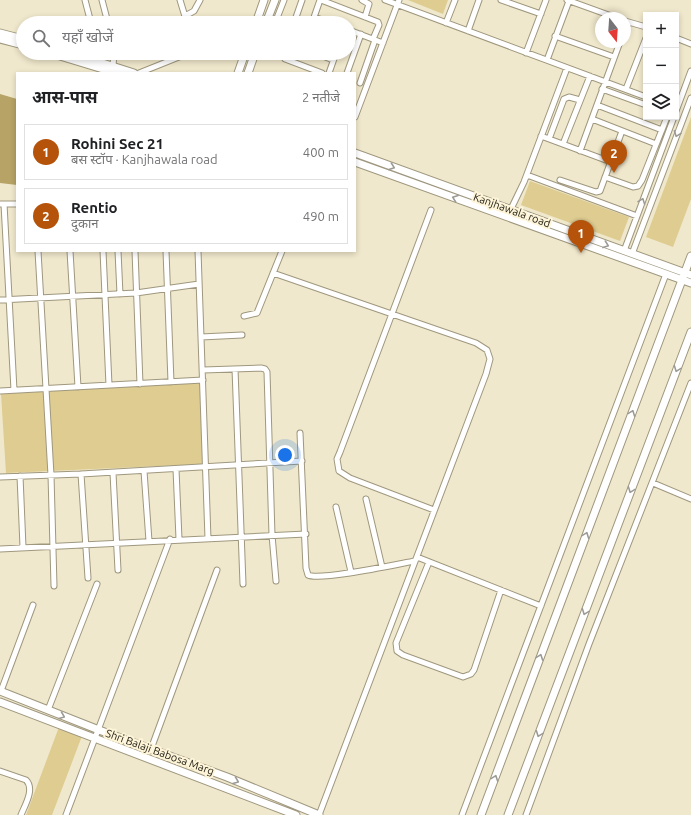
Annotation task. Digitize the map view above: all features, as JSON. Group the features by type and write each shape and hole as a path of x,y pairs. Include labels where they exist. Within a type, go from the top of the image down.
{"street":[{"path":"85,0 89,16"},
{"path":"102,0 106,16"},
{"path":"180,0 185,16 194,11 200,0"},
{"path":"258,16 264,0"},
{"path":"269,16 275,0"},
{"path":"278,16 284,0"},
{"path":"296,16 302,0"},
{"path":"314,16 321,0 379,23 360,83"},
{"path":"362,0 369,4 365,17"},
{"path":"385,0 399,2 446,23 643,96"},
{"path":"446,23 455,0"},
{"path":"468,31 479,0"},
{"path":"501,0 541,14"},
{"path":"526,53 546,0"},
{"path":"547,60 568,1 600,12"},
{"path":"356,114 399,2"},
{"path":"631,22 643,26"},
{"path":"356,32 383,43"},
{"path":"0,33 16,37"},
{"path":"356,48 361,34"},
{"path":"555,36 614,57"},
{"path":"0,39 16,43"},
{"path":"679,39 691,44"},
{"path":"626,90 643,46"},
{"path":"580,151 618,48"},
{"path":"77,60 128,72"},
{"path":"94,60 115,70"},
{"path":"114,60 115,70"},
{"path":"141,72 171,60"},
{"path":"238,72 243,60"},
{"path":"248,72 253,60"},
{"path":"288,60 319,72"},
{"path":"329,72 334,60"},
{"path":"347,72 352,60"},
{"path":"506,217 527,175 567,68"},
{"path":"679,102 691,72"},
{"path":"563,144 590,76"},
{"path":"602,89 643,104"},
{"path":"549,139 564,99 569,97 580,100"},
{"path":"632,254 691,98"},
{"path":"597,105 662,130"},
{"path":"592,119 656,144"},
{"path":"605,177 633,187 638,186 642,180 666,120"},
{"path":"624,251 673,120"},
{"path":"560,180 598,192 601,189 622,131"},
{"path":"541,136 611,162"},
{"name":"Kanjhawala road","path":"356,153 632,254 686,276 691,283"},
{"name":"Kanjhawala road","path":"356,162 666,274 686,276"},
{"path":"527,175 637,216"},
{"path":"14,390 2,204 16,204"},
{"path":"431,210 337,459 338,468 341,474 434,510"},
{"path":"38,252 51,475 54,586"},
{"path":"70,252 78,387"},
{"path":"103,252 109,385"},
{"path":"118,252 120,294"},
{"path":"135,252 140,384"},
{"path":"166,252 171,382"},
{"path":"198,252 208,539"},
{"path":"244,316 258,313 282,252"},
{"path":"482,815 686,276 691,256"},
{"path":"273,273 392,316 476,343 487,350 490,355 486,374 319,815"},
{"path":"462,815 666,274"},
{"path":"0,300 136,293 199,284"},
{"path":"508,815 691,332"},
{"path":"202,336 242,335"},
{"path":"202,370 262,368 267,372 272,535 276,582"},
{"path":"235,369 243,584"},
{"path":"0,391 203,380"},
{"path":"526,815 589,644 691,383"},
{"path":"300,433 306,534 306,568 308,575 317,576 351,572 416,559 429,562 541,606"},
{"path":"0,477 113,473 302,461"},
{"path":"176,469 179,539"},
{"path":"144,471 149,541"},
{"path":"113,473 118,570"},
{"path":"81,474 88,578"},
{"path":"20,476 23,547"},
{"path":"653,482 691,499"},
{"path":"366,499 382,567"},
{"path":"336,507 351,572"},
{"path":"0,548 306,534"},
{"path":"66,815 170,540"},
{"path":"429,562 396,643 396,649 402,655 463,678 471,674 477,663 501,590"},
{"path":"151,749 217,570"},
{"path":"48,710 97,584"},
{"path":"0,691 33,605"},
{"name":"Shri Balaji Babosa Marg","path":"0,691 98,730 227,777 319,815"},
{"name":"Shri Balaji Babosa Marg","path":"0,702 296,815"},
{"path":"0,771 26,780 29,783 30,790 21,815"}],"shaded area":[{"path":"408,0 448,0 443,14"},
{"path":"0,94 16,99 16,185 0,183"},
{"path":"691,117 691,199 673,247 646,237"},
{"path":"530,181 629,217 620,241 521,205"},
{"path":"200,383 204,464 6,473 1,394"},
{"path":"59,727 82,736 52,815 26,815"}],"place":[{"name":"Rentio","path":"614,173"},
{"name":"Rohini Sec 21","path":"581,253"}]}
